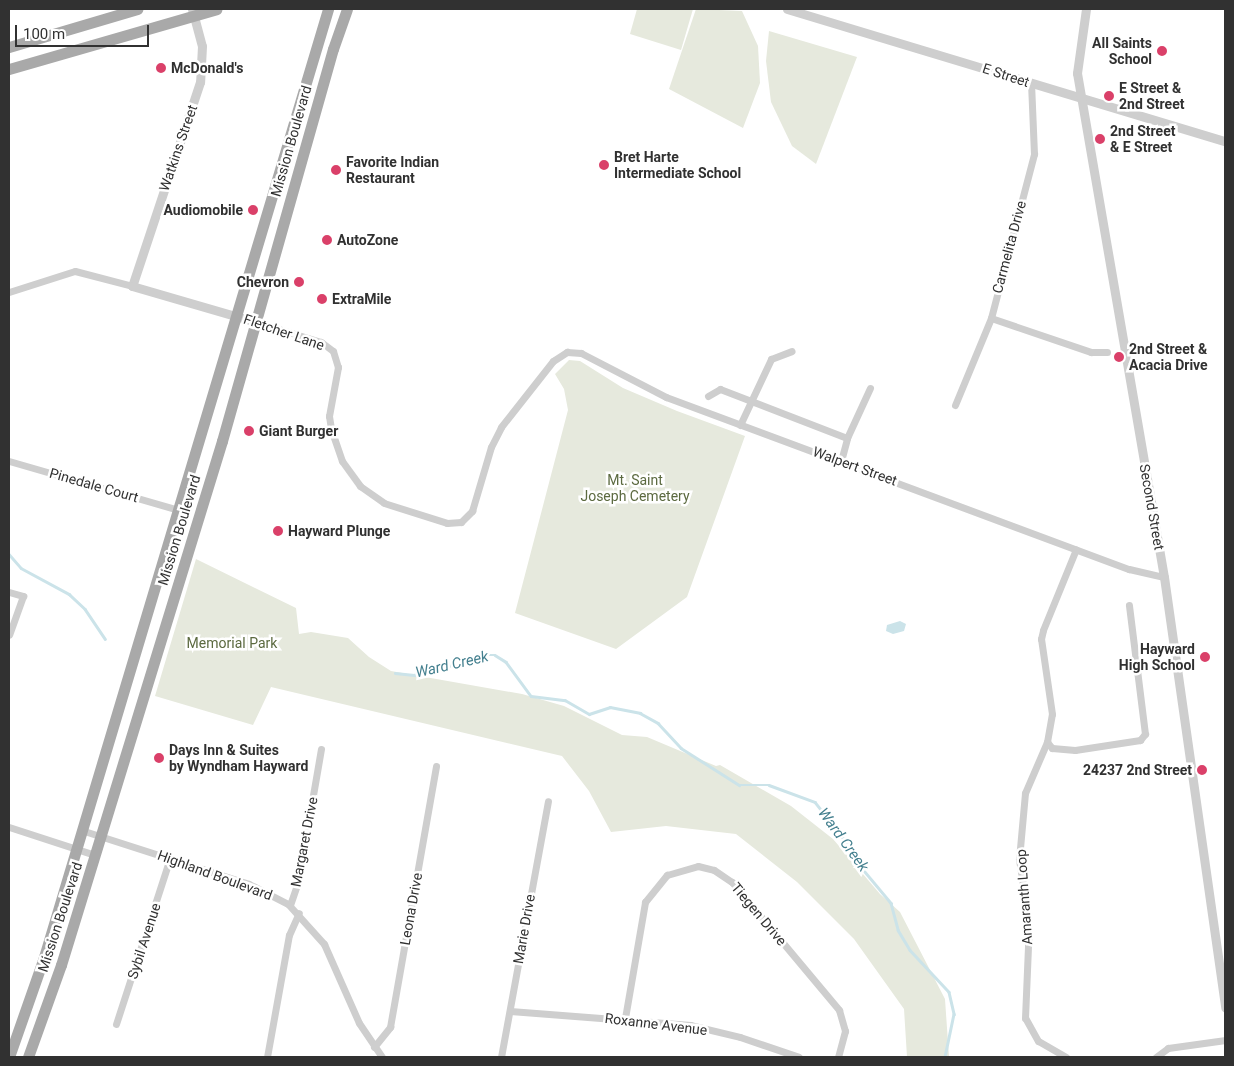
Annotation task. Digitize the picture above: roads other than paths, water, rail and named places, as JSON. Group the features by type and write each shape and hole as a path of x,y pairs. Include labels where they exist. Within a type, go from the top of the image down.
{"main road":[{"path":"9,47 137,9"},
{"path":"9,69 193,12 217,9"},
{"name":"Mission Boulevard","path":"28,1057 101,837 256,322 333,49 347,9"},
{"name":"Mission Boulevard","path":"9,1057 76,848 179,510 326,11"}],"street":[{"name":"E Street","path":"787,9 805,11 1082,100 1225,141"},
{"name":"Second Street","path":"1086,9 1077,73 1164,577 1225,1008"},
{"name":"Watkins Street","path":"132,286 200,82 202,46 193,12"},
{"name":"Carmelita Drive","path":"955,405 990,318 1035,146 1030,111 1031,83"},
{"name":"Fletcher Lane","path":"9,292 76,271 321,342 333,351 338,367 329,416 332,434 342,461 360,486 384,503 447,523 461,522 472,511 491,447 501,427 553,361"},
{"path":"990,318 1091,352 1107,352"},
{"path":"740,425 771,359 792,351"},
{"name":"Walpert Street","path":"553,361 567,352 581,353 650,390 740,425 841,460 1129,569 1164,577"},
{"path":"841,460 847,438 870,388"},
{"path":"708,396 720,389 847,438"},
{"name":"Pinedale Court","path":"9,461 179,510"},
{"name":"Amaranth Loop","path":"1066,1057 1038,1041 1025,1018 1029,922 1019,859 1020,824 1025,793 1047,742 1052,714 1041,639 1076,549"},
{"path":"9,592 23,596 9,635"},
{"path":"1047,742 1052,748 1075,750 1140,740 1145,734 1146,726 1129,606"},
{"name":"Margaret Drive","path":"290,905 298,882 321,749"},
{"name":"Leona Drive","path":"374,1047 390,1027 436,766"},
{"name":"Marie Drive","path":"502,1057 548,800"},
{"path":"9,827 95,855"},
{"name":"Highland Boulevard","path":"81,830 249,884 290,905 299,913 324,944 359,1023 382,1057"},
{"name":"Sybil Avenue","path":"116,1024 170,858"},
{"name":"Tiegen Drive","path":"625,1018 643,910 649,895 661,880 674,871 691,866 707,868 727,877 738,888 839,1010 845,1031 838,1057"},
{"path":"267,1057 289,935 299,913"},
{"name":"Roxanne Avenue","path":"510,1011 625,1018 698,1027 740,1037 799,1057"},
{"path":"1156,1057 1168,1048 1225,1040"}],"water":[{"path":"900,621 906,624 904,631 893,634 886,631 887,625"}],"waterway":[{"name":"Ward Creek","path":"9,554 21,568 69,594 85,609 105,639"},
{"name":"Ward Creek","path":"395,673 414,675 441,666 463,665 481,655 495,655 506,662 531,696 565,700 589,714 610,707 640,713 658,723 681,748 739,785 769,785 815,802 851,848 856,861 891,903 898,930 910,950 949,992 954,1014 945,1057"}],"place":[{"name":"All Saints School","path":"1162,51"},
{"name":"McDonald's","path":"161,68"},
{"name":"E Street & 2nd Street","path":"1109,96"},
{"name":"2nd Street & E Street","path":"1100,139"},
{"name":"Bret Harte Intermediate School","path":"604,165"},
{"name":"Favorite Indian Restaurant","path":"336,170"},
{"name":"Audiomobile","path":"253,210"},
{"name":"AutoZone","path":"327,240"},
{"name":"Chevron","path":"299,282"},
{"name":"ExtraMile","path":"322,299"},
{"name":"2nd Street & Acacia Drive","path":"1119,357"},
{"name":"Giant Burger","path":"249,431"},
{"name":"Hayward Plunge","path":"278,531"},
{"name":"Hayward High School","path":"1205,657"},
{"name":"Days Inn & Suites by Wyndham Hayward","path":"159,758"},
{"name":"24237 2nd Street","path":"1202,770"}],"park label":[{"name":"Mt. Saint Joseph Cemetery","path":"635,488"},
{"name":"Memorial Park","path":"232,643"}]}
